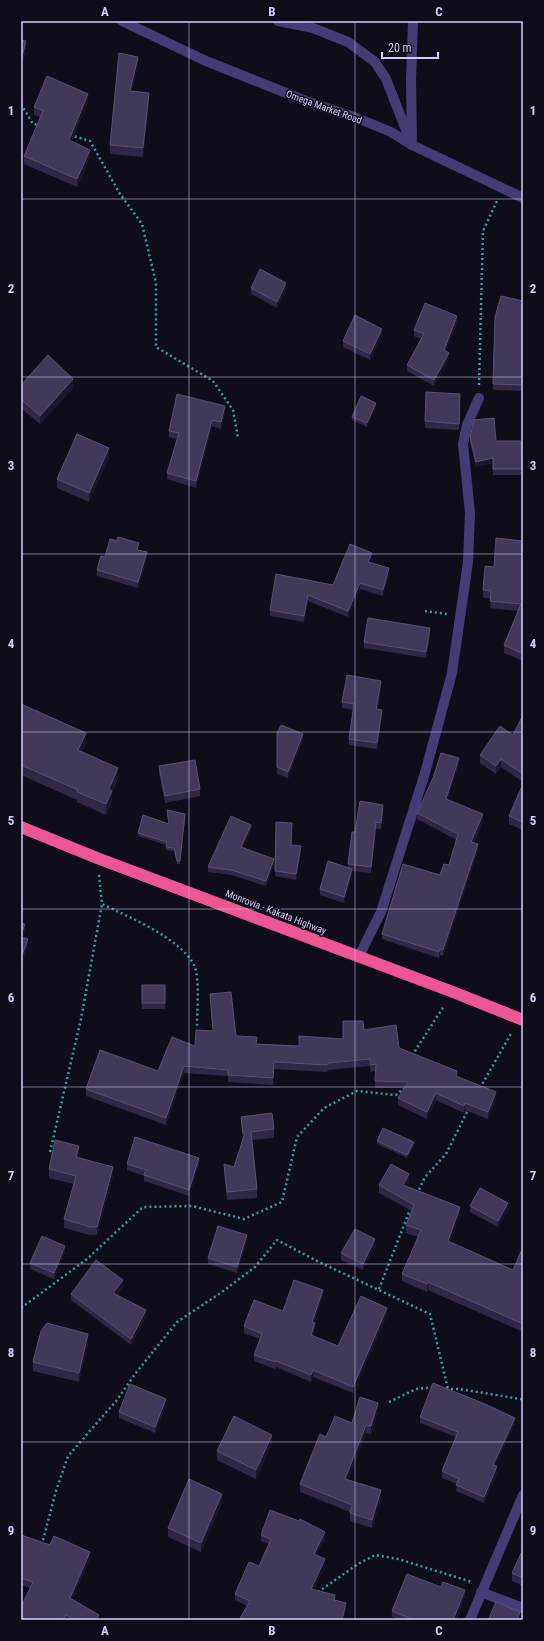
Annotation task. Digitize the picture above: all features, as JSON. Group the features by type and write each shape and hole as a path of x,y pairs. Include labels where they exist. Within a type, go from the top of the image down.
{"highway":[{"name":"Monrovia - Kakata Highway","path":"21,827 97,858 522,1019"}],"street":[{"name":"Omega Market Road","path":"122,21 206,61 306,101 357,118 390,132 412,145 523,198"},
{"path":"278,21 313,28 348,42 375,62 386,79 412,145"},
{"path":"412,145 411,80 413,21"},
{"path":"359,956 381,912 425,773 452,673 468,562 470,513 463,444 467,424 479,398"},
{"path":"470,1620 523,1495"},
{"path":"483,1589 523,1608"}],"path":[{"path":"21,104 33,124 40,126"},
{"path":"68,135 90,142 120,194 142,224 156,283 156,347 213,381 233,410 238,438"},
{"path":"479,398 483,231 503,188"},
{"path":"425,611 460,615"},
{"path":"50,1152 81,1019 102,904 97,858"},
{"path":"102,904 144,924 177,946 194,966 198,989 197,1027"},
{"path":"413,1058 415,1051 453,992"},
{"path":"477,1094 487,1074 522,1019"},
{"path":"21,1308 87,1259 142,1207 192,1206 244,1219 282,1202 297,1137 324,1108 357,1091 396,1096 404,1088 406,1081"},
{"path":"416,1196 425,1177 446,1154 470,1107"},
{"path":"379,1289 413,1202"},
{"path":"43,1540 56,1491 68,1456 117,1400 135,1374 177,1322 222,1292 255,1267 277,1240 319,1262 430,1314 448,1389"},
{"path":"389,1402 416,1389 432,1387 460,1389 523,1399"},
{"path":"317,1594 358,1564 375,1555 398,1560 483,1589"}],"building":[{"path":"21,40 26,41 21,60"},
{"path":"119,53 138,57 130,91 149,93 143,148 110,145"},
{"path":"47,76 88,94 69,140 90,150 77,179 24,156 43,111 34,107"},
{"path":"260,269 286,283 277,302 251,288"},
{"path":"501,296 523,301 522,385 493,384 495,317"},
{"path":"425,303 457,316 444,350 449,353 434,380 407,365 424,334 414,330"},
{"path":"355,315 382,329 370,354 343,341"},
{"path":"48,355 73,379 40,416 21,399 21,385"},
{"path":"426,392 460,394 459,424 425,421"},
{"path":"177,394 225,406 221,422 212,420 196,481 167,473 179,433 169,431"},
{"path":"361,396 376,403 367,423 352,417"},
{"path":"494,418 496,441 521,441 522,469 493,469 493,458 476,462 470,437 474,420"},
{"path":"77,434 109,448 89,493 57,479"},
{"path":"118,537 139,543 137,550 147,552 138,582 97,570 101,556 105,557 110,539 117,541"},
{"path":"496,538 523,541 523,654 504,645 521,604 490,601 491,591 483,590 485,566 494,567"},
{"path":"350,544 372,553 368,562 389,568 383,590 360,583 348,611 308,595 304,616 270,610 276,574 333,585"},
{"path":"368,618 430,628 426,652 364,642"},
{"path":"347,675 381,681 376,709 382,710 377,743 349,739 354,704 342,702"},
{"path":"21,704 86,733 78,750 118,768 109,789 112,791 106,804 21,765"},
{"path":"523,715 523,774 501,759 496,766 480,755 500,726 513,735"},
{"path":"281,725 303,734 288,772 277,767 277,733"},
{"path":"441,753 459,758 446,799 483,814 471,842 478,844 443,950 440,949 439,952 382,934 403,864 440,875 444,864 449,865 458,834 417,813 433,778"},
{"path":"195,760 200,789 165,796 159,766"},
{"path":"523,784 523,822 509,816"},
{"path":"360,801 383,805 381,823 376,822 371,867 348,864 352,832 355,832"},
{"path":"167,810 185,814 180,861 177,861 174,848 166,847 167,842 138,833 143,815 169,824"},
{"path":"231,816 251,825 241,847 274,859 266,881 231,870 208,867"},
{"path":"276,822 292,823 291,845 301,846 296,874 275,871"},
{"path":"328,861 352,869 344,897 320,889"},
{"path":"21,923 25,924 21,935"},
{"path":"21,937 28,939 21,958"},
{"path":"142,985 165,985 165,1003 142,1003"},
{"path":"231,992 236,1036 257,1037 256,1044 299,1046 299,1036 343,1039 343,1021 363,1021 364,1030 396,1025 399,1048 457,1071 456,1076 496,1092 488,1112 465,1103 464,1106 436,1093 427,1112 398,1098 408,1082 375,1081 376,1064 371,1065 370,1059 328,1063 327,1065 274,1062 273,1078 228,1075 228,1070 184,1066 166,1118 86,1089 100,1050 158,1071 172,1037 195,1046 196,1030 213,1031 210,994"},
{"path":"272,1113 274,1129 251,1132 257,1189 227,1192 224,1164 234,1167 245,1133 243,1133 241,1117"},
{"path":"383,1128 414,1142 407,1155 377,1141"},
{"path":"135,1137 199,1158 189,1190 144,1175 146,1170 127,1164"},
{"path":"55,1140 79,1146 76,1157 113,1167 97,1227 90,1227 64,1219 76,1176 49,1169"},
{"path":"391,1164 409,1174 403,1185 460,1207 448,1241 513,1270 523,1247 523,1324 428,1282 427,1284 402,1274 421,1230 406,1225 414,1205 379,1185"},
{"path":"480,1188 508,1203 498,1221 470,1206"},
{"path":"218,1226 247,1235 237,1267 208,1258"},
{"path":"355,1229 375,1239 363,1264 341,1253"},
{"path":"42,1236 65,1246 54,1273 30,1263"},
{"path":"96,1260 123,1280 113,1293 146,1310 131,1339 71,1294"},
{"path":"294,1280 323,1290 312,1322 315,1323 311,1335 338,1346 361,1296 387,1308 353,1387 313,1370 311,1375 276,1361 275,1362 254,1355 262,1334 244,1326 254,1300 283,1311"},
{"path":"47,1323 88,1334 79,1373 33,1362 41,1331"},
{"path":"433,1383 515,1418 493,1465 497,1466 484,1497 456,1485 459,1479 442,1471 458,1432 420,1417"},
{"path":"130,1384 166,1399 155,1427 119,1412"},
{"path":"360,1397 378,1403 371,1426 366,1425 345,1479 381,1490 372,1520 350,1513 352,1505 300,1484 320,1434 326,1437 335,1416 352,1423"},
{"path":"234,1416 272,1435 256,1470 217,1451"},
{"path":"189,1479 222,1494 201,1543 168,1528"},
{"path":"270,1510 299,1521 300,1519 325,1532 314,1554 325,1559 311,1589 335,1595 334,1600 346,1603 342,1620 239,1620 250,1601 235,1594 249,1562 259,1566 271,1539 261,1535"},
{"path":"21,1535 50,1545 54,1536 90,1552 70,1598 99,1615 96,1620 75,1620 66,1615 63,1620 21,1620 21,1607 33,1582 21,1578"},
{"path":"523,1549 523,1578 512,1573"},
{"path":"407,1574 441,1587 443,1582 465,1590 453,1620 414,1620 392,1611"},
{"path":"496,1602 520,1612 517,1620 488,1620"}]}
